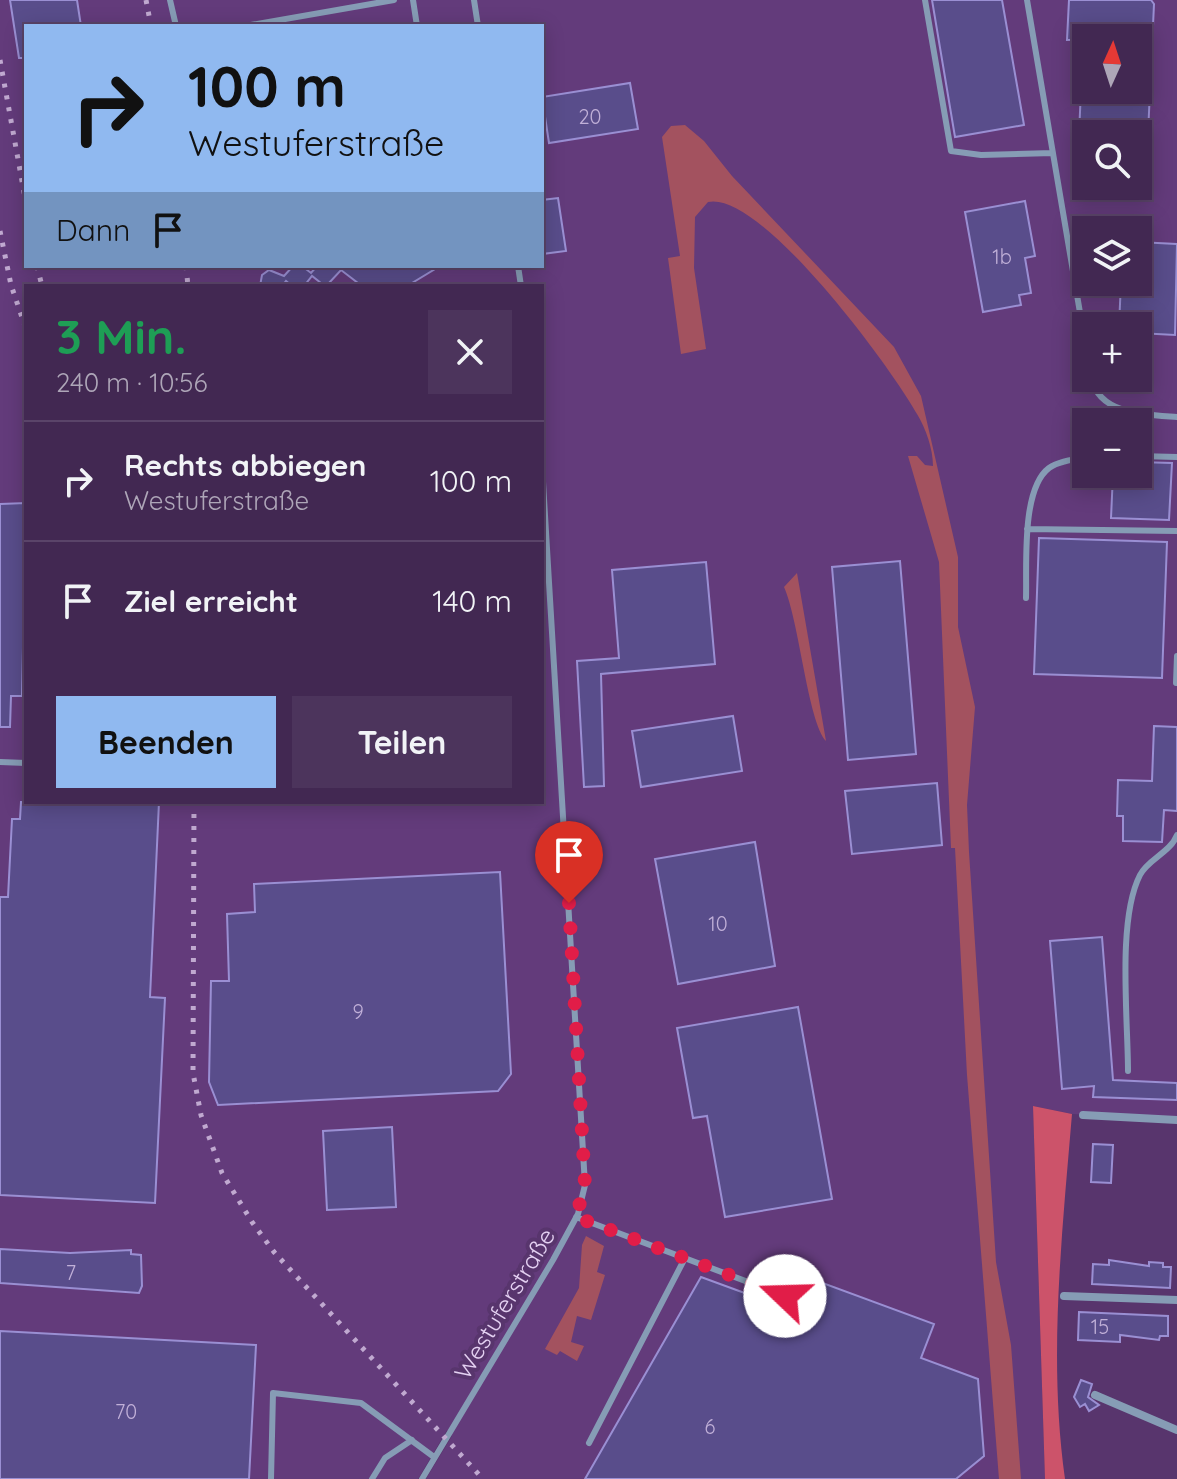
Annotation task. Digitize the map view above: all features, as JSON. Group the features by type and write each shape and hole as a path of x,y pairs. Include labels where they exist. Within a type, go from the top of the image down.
{"street":[{"path":"1083,1115 1177,1120"},
{"path":"1064,1296 1177,1300"},
{"path":"1095,1395 1177,1430"}],"lane":[{"path":"170,0 176,24"},
{"path":"256,24 394,0"},
{"path":"413,0 417,24"},
{"path":"474,0 478,24"},
{"path":"925,0 951,151 981,155 1053,153"},
{"path":"1027,0 1080,312"},
{"path":"1099,392 1113,407 1144,415 1177,417"},
{"path":"1152,456 1177,457"},
{"path":"1026,598 1027,529 1035,492 1049,468 1072,462"},
{"name":"Westuferstraße","path":"422,1479 576,1217 585,1185 544,498"},
{"path":"1027,529 1177,531"},
{"path":"1176,683 1177,656"},
{"path":"0,762 24,763"},
{"path":"1128,1071 1127,918 1140,873 1174,843 1177,835"},
{"path":"576,1217 785,1296"},
{"path":"589,1443 685,1258"},
{"path":"271,1479 273,1393 361,1403 434,1457"},
{"path":"372,1479 385,1458 412,1440"}],"shaded area":[{"path":"0,0 1177,0 1177,1119 1072,1114 1033,1106 1045,1479 426,1479 452,1436 447,1430 418,1479 0,1479"},
{"path":"685,125 704,141 732,176 894,347 921,396 958,557 958,627 975,707 967,805 969,852 996,1262 1011,1345 1021,1479 999,1479 967,1075 955,848 951,848 939,562 908,456 917,456 925,465 933,466 930,446 920,420 903,392 854,324 791,252 760,224 731,206 708,202 695,217 694,268 706,349 681,354 668,258 680,256 662,137 671,126"},
{"path":"797,573 826,741 814,714 784,587"},
{"path":"1033,1106 1072,1114 1057,1342 1065,1479 1045,1479"},
{"path":"586,1236 604,1246 597,1272 605,1275 591,1320 577,1316 571,1342 584,1346 577,1361 560,1351 557,1355 545,1349 579,1288 582,1245"}],"building":[{"path":"10,0 77,0 81,24 24,24 24,58 19,58"},
{"path":"932,0 1002,0 1024,125 955,137"},
{"path":"1069,0 1151,0 1154,4 1152,47 1152,24 1072,24 1072,40 1067,40"},
{"path":"630,83 638,129 549,143 544,97"},
{"path":"1080,104 1149,104 1149,120 1080,120"},
{"path":"558,198 566,251 544,254 544,200"},
{"path":"1025,201 1035,256 1025,258 1031,293 1019,295 1021,305 983,312 965,212"},
{"path":"1152,243 1177,244 1175,335 1152,334 1152,312 1120,312 1120,296 1152,296"},
{"path":"291,268 305,268 311,273 315,268 437,268 410,284 362,284 341,270 329,283 321,283 312,276 306,284 290,284 286,281 284,284 260,284 262,275 269,270 284,276"},
{"path":"1152,462 1172,463 1169,520 1111,518 1112,488 1152,488"},
{"path":"24,503 22,696 11,696 10,727 0,727 0,504"},
{"path":"1039,538 1167,542 1162,678 1034,674"},
{"path":"900,561 916,754 848,760 832,567"},
{"path":"706,562 715,664 601,674 604,786 584,787 577,661 619,658 612,570"},
{"path":"733,716 742,771 641,787 632,731"},
{"path":"1154,726 1177,727 1177,811 1164,810 1162,842 1123,841 1123,816 1117,816 1118,780 1152,781"},
{"path":"937,783 942,845 852,854 845,791"},
{"path":"21,802 159,804 150,997 165,998 155,1203 0,1195 0,897 8,897 12,819 20,819"},
{"path":"755,842 775,966 678,984 655,859"},
{"path":"500,872 511,1074 498,1091 218,1105 209,1082 211,981 229,981 227,914 255,912 254,884"},
{"path":"1102,937 1113,1080 1177,1083 1177,1100 1093,1097 1094,1086 1062,1089 1050,941"},
{"path":"798,1007 832,1199 725,1217 707,1116 693,1118 677,1028"},
{"path":"392,1127 396,1207 327,1210 323,1131"},
{"path":"1093,1144 1113,1145 1111,1183 1091,1182"},
{"path":"0,1249 70,1253 131,1250 131,1254 141,1255 142,1286 139,1293 0,1283"},
{"path":"1109,1260 1149,1266 1149,1262 1163,1263 1163,1267 1171,1267 1170,1288 1092,1284 1093,1264 1109,1265"},
{"path":"701,1277 807,1316 820,1282 934,1324 921,1358 978,1379 984,1456 956,1479 585,1479"},
{"path":"1079,1312 1168,1316 1168,1336 1160,1336 1159,1340 1120,1335 1120,1342 1078,1340"},
{"path":"0,1331 256,1345 249,1479 0,1479"},
{"path":"1081,1380 1092,1384 1088,1397 1099,1405 1089,1411 1085,1404 1080,1407 1074,1397"}],"railway":[{"path":"146,0 151,24"},
{"path":"0,60 24,192"},
{"path":"0,231 11,285 24,323"},
{"path":"38,268 42,284"},
{"path":"186,268 188,284"},
{"path":"194,804 193,1073 201,1115 222,1173 274,1252 483,1479"}],"route":[{"path":"569,903 585,1185 576,1217 785,1296"}]}
